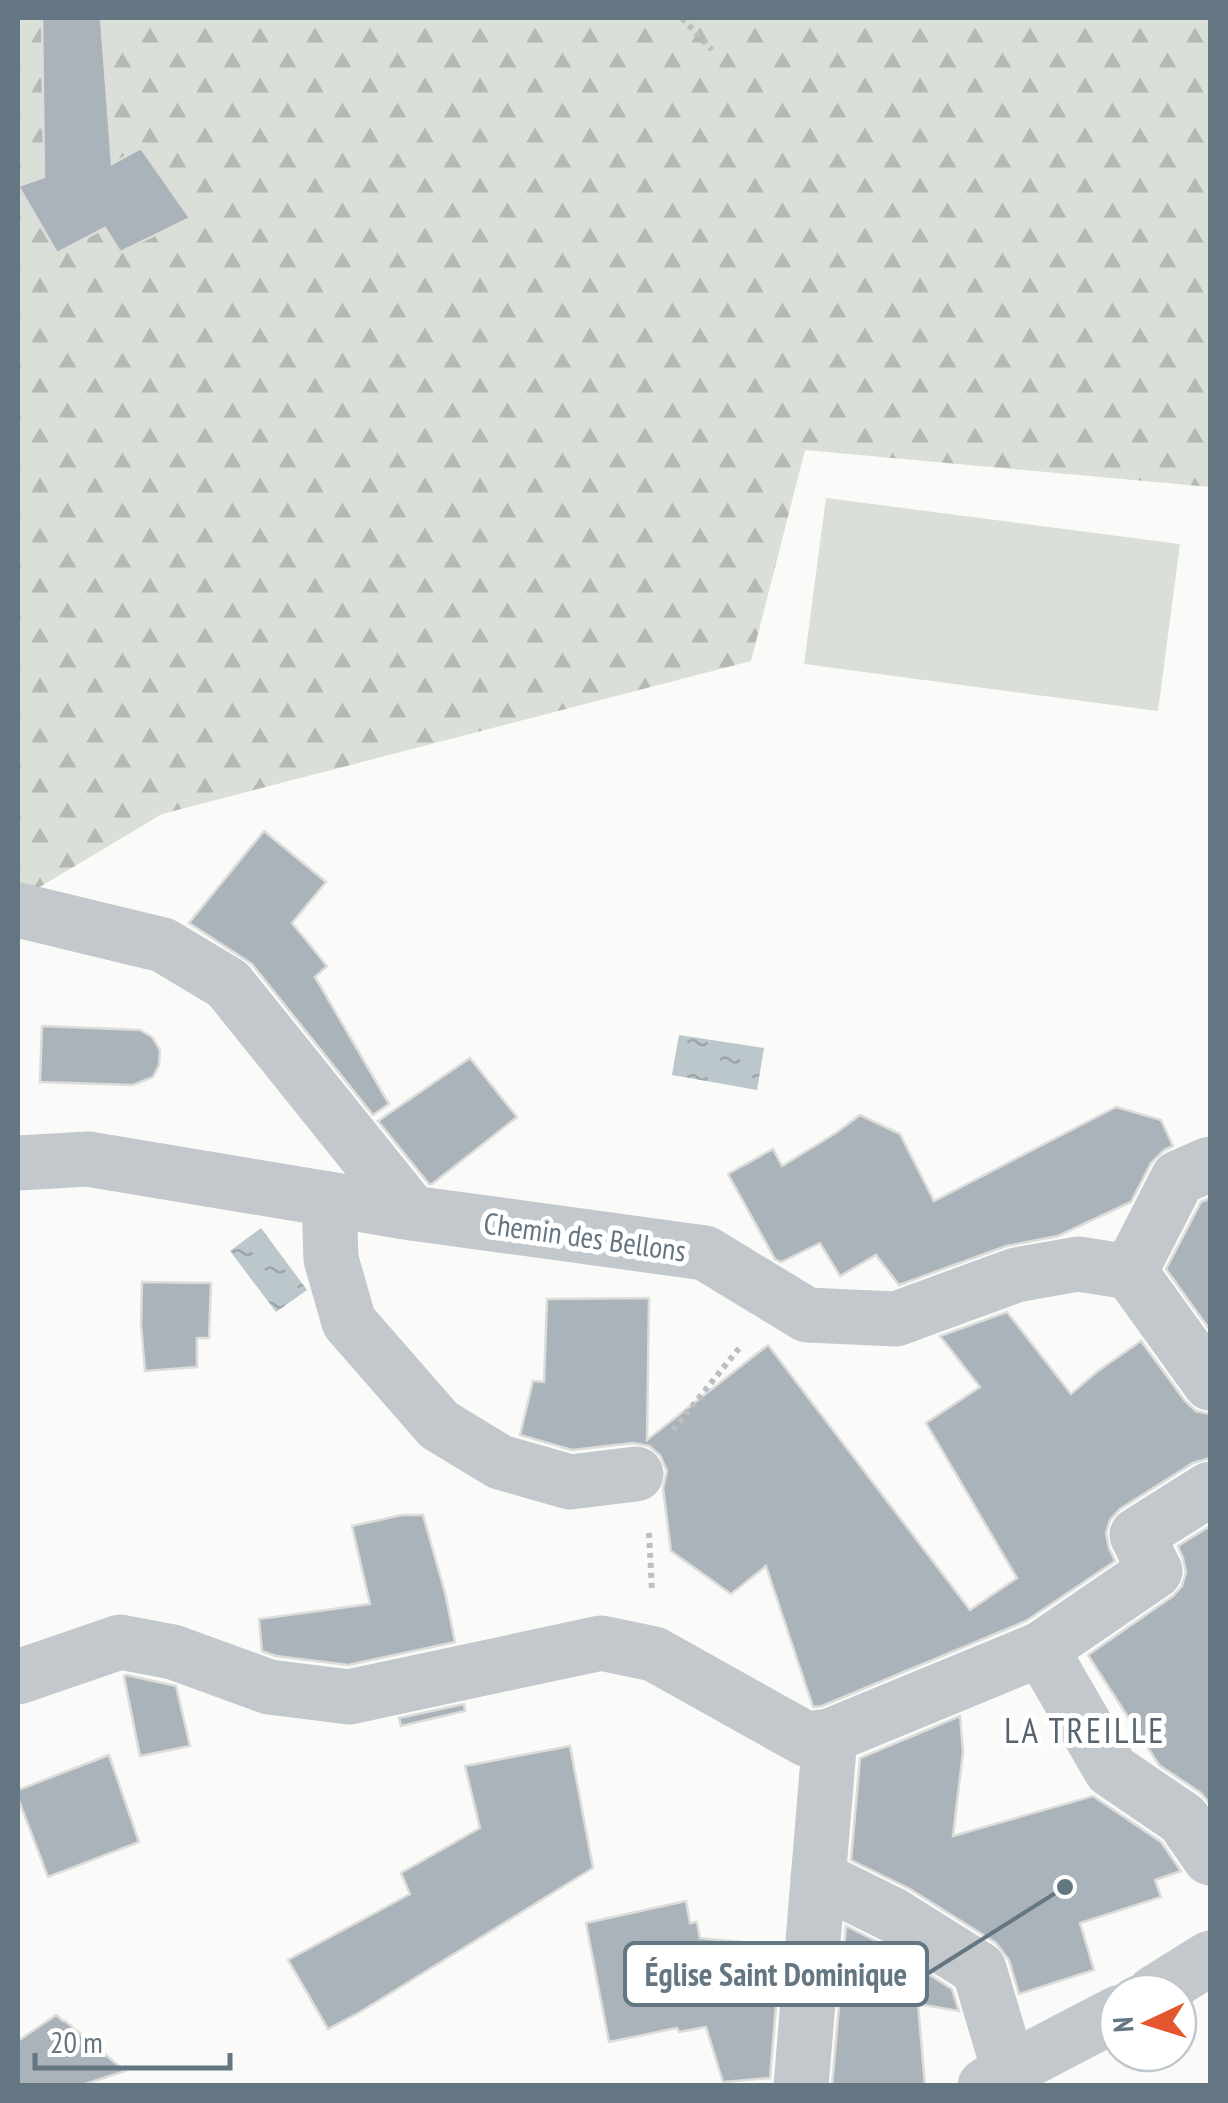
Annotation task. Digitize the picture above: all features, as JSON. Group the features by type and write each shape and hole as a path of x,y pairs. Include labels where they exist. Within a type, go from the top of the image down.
{"street":[{"path":"18,910 163,945 228,984 412,1212"},
{"name":"Chemin des Bellons","path":"18,1163 88,1159 412,1212 706,1253 808,1315 896,1319 1016,1275 1078,1264 1130,1272"},
{"path":"1210,1164 1178,1178 1130,1272 1210,1383"},
{"path":"330,1199 332,1258 349,1322 439,1426 500,1462 570,1482 636,1474"},
{"path":"18,1678 120,1642 174,1652 269,1687 349,1697 602,1643 654,1654 806,1739 830,1736 1041,1649 1210,1489"},
{"path":"1041,1649 1110,1770 1184,1819 1210,1858"},
{"path":"801,2086 830,1736"},
{"path":"818,1878 893,1915 979,1969 997,2078 1098,2024"},
{"path":"1186,1973 1210,1958"}],"path":[{"path":"682,18 712,50"},
{"path":"654,1654 651,1544 636,1474 778,1299"}],"green space":[{"path":"18,18 1210,18 1210,487 805,450 751,661 162,814 18,900"},
{"path":"826,498 1180,544 1158,711 804,664"}],"water":[{"path":"679,1035 764,1048 757,1090 672,1075"},
{"path":"261,1228 307,1290 276,1312 230,1251"}],"building":[{"path":"42,18 101,18 112,164 141,148 190,218 120,252 105,228 57,253 18,186 44,177"},
{"path":"264,831 326,882 292,923 327,966 315,977 389,1104 373,1115 252,964 189,923"},
{"path":"42,1026 140,1030 152,1037 160,1050 159,1065 153,1077 133,1085 40,1082"},
{"path":"470,1058 517,1117 429,1184 378,1121"},
{"path":"1116,1107 1161,1120 1173,1146 1151,1163 1131,1202 1058,1236 1006,1246 899,1285 876,1255 840,1276 820,1243 781,1262 775,1259 728,1174 773,1149 782,1166 860,1115 900,1134 934,1201"},
{"path":"1210,1198 1210,1330 1166,1269 1201,1202"},
{"path":"142,1282 211,1283 209,1338 197,1338 197,1367 145,1371"},
{"path":"649,1298 647,1440 768,1345 970,1610 1017,1578 926,1423 980,1387 940,1336 1007,1312 1071,1394 1141,1341 1185,1401 1196,1411 1210,1414 1210,1458 1193,1463 1120,1509 1110,1520 1106,1533 1115,1561 1026,1621 813,1707 766,1566 731,1594 671,1551 663,1488 667,1471 660,1455 649,1446 633,1443 572,1450 520,1435 533,1381 544,1382 547,1299"},
{"path":"402,1515 423,1515 455,1642 348,1665 262,1651 259,1619 370,1604 352,1526"},
{"path":"1210,1526 1210,1804 1201,1793 1159,1765 1088,1655 1173,1596 1182,1586 1186,1572 1178,1546"},
{"path":"126,1675 176,1686 190,1746 140,1756"},
{"path":"464,1704 465,1711 401,1726 399,1718"},
{"path":"960,1716 963,1752 953,1836 1093,1796 1161,1842 1181,1871 1155,1880 1161,1897 1080,1923 1094,1970 1019,1994 1009,1960 996,1943 910,1889 851,1860 860,1758"},
{"path":"570,1746 593,1868 328,2029 288,1960 410,1894 401,1873 480,1828 465,1766"},
{"path":"109,1755 139,1842 48,1877 18,1790"},
{"path":"686,1901 690,1923 697,1922 700,1938 781,1946 770,2078 723,2082 706,2027 679,2032 677,2028 609,2042 586,1923"},
{"path":"846,1926 952,1989 959,2011 918,2004 925,2086 832,2086"},
{"path":"56,2015 125,2071 79,2086 18,2086 18,2041"}],"place":[{"name":"Église Saint Dominique","path":"1065,1887"}],"district":[{"name":"LA TREILLE","path":"1085,1730"}]}
